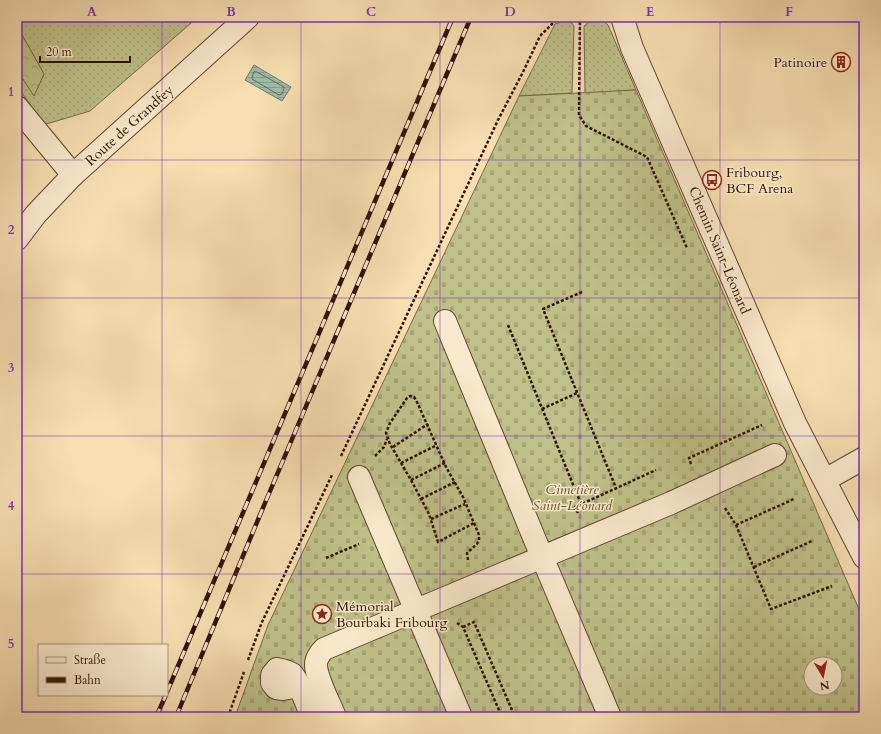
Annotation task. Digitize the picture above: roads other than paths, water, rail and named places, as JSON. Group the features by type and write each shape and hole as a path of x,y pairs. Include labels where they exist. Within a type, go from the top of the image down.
{"street":[{"name":"Route de Grandfey","path":"17,239 36,214 73,175 248,17"},
{"name":"Chemin Saint-Léonard","path":"622,17 632,48 792,416 864,557"},
{"path":"17,107 73,175"},
{"path":"445,321 542,557 610,717"},
{"path":"335,717 316,663 319,654 324,649 671,504 775,455"},
{"path":"825,480 864,458"},
{"path":"359,477 461,717"},
{"path":"299,686 312,717"}],"water":[{"path":"254,65 291,87 282,101 245,80"}],"railway":[{"path":"168,690 453,17"},
{"path":"176,717 471,17"},
{"path":"156,717 166,696"}],"place":[{"name":"Patinoire","path":"841,62"},
{"name":"Fribourg, BCF Arena","path":"712,180"},
{"name":"Mémorial Bourbaki Fribourg","path":"322,614"}],"park label":[{"name":"Cimetière Saint-Léonard","path":"572,498"}]}
